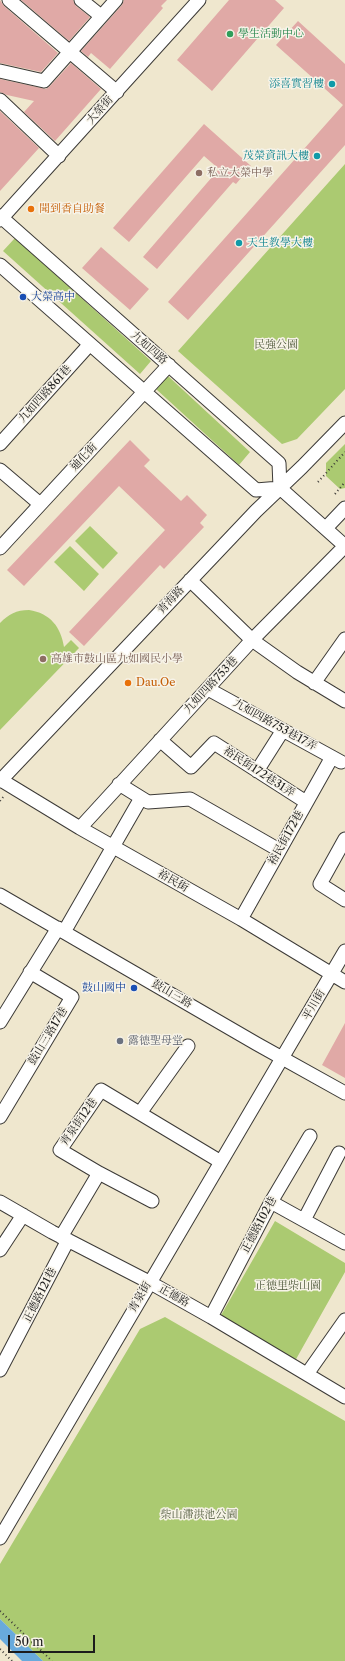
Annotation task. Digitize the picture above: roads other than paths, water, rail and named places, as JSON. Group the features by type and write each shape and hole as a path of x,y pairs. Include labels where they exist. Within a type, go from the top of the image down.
{"street":[{"path":"9,0 117,92"},
{"path":"81,0 101,16"},
{"path":"0,71 44,81 116,0"},
{"name":"大榮街","path":"1,218 59,156 199,0"},
{"path":"0,100 59,156"},
{"name":"九如四路","path":"1,218 279,463 280,488"},
{"path":"0,265 256,490 280,488 345,546"},
{"name":"九如四路861巷","path":"0,444 90,344"},
{"name":"迪化街","path":"0,547 169,366"},
{"name":"青海路","path":"1,780 256,511 345,423"},
{"path":"0,470 40,504"},
{"path":"326,528 345,508"},
{"name":"九如四路753巷","path":"80,828 252,640 345,546"},
{"path":"190,580 252,640 314,683 345,701"},
{"path":"314,683 345,639"},
{"name":"九如四路753巷17弄","path":"208,689 337,760"},
{"path":"257,771 283,730"},
{"name":"裕民街172巷31弄","path":"160,740 191,767 214,743 306,802"},
{"name":"裕民街172巷","path":"241,919 306,802 337,760"},
{"name":"裕民街","path":"1,780 80,828 241,919 345,982"},
{"path":"119,784 148,802 190,800 280,850"},
{"path":"0,1022 30,972 61,930 141,798"},
{"path":"345,840 320,884 345,900"},
{"name":"鼓山三路","path":"0,895 345,1093"},
{"name":"平川街","path":"283,1058 345,951"},
{"name":"鼓山三路17巷","path":"0,1117 72,997 30,972"},
{"path":"140,1113 188,1046"},
{"name":"青泉街","path":"0,1538 149,1282 283,1058"},
{"name":"青泉街12巷","path":"99,1173 60,1150 101,1090 222,1162"},
{"name":"正德路102巷","path":"211,1316 271,1202 310,1136"},
{"path":"304,1220 339,1153"},
{"path":"64,1238 99,1173 152,1201"},
{"name":"正德路","path":"0,1202 64,1238 211,1316 345,1397"},
{"path":"271,1202 345,1243"},
{"path":"0,1250 23,1215"},
{"name":"正德路121巷","path":"0,1370 12,1349 64,1238"},
{"path":"307,1374 345,1320"}],"water":[{"path":"0,1619 43,1661 22,1661 0,1639"}],"place":[{"name":"學生活動中心","path":"230,34"},
{"name":"添喜實習樓","path":"332,84"},
{"name":"茂榮資訊大樓","path":"317,156"},
{"name":"私立大榮中學","path":"199,173"},
{"name":"聞到香自助餐","path":"31,209"},
{"name":"天生教學大樓","path":"239,243"},
{"name":"大榮高中","path":"23,297"},
{"name":"高雄市鼓山區九如國民小學","path":"43,659"},
{"name":"Dau.Oe","path":"128,683"},
{"name":"鼓山國中","path":"134,988"},
{"name":"露德聖母堂","path":"120,1041"}],"park label":[{"name":"民強公園","path":"276,345"},
{"name":"正德里柴山園","path":"288,1286"},
{"name":"柴山滯洪池公園","path":"199,1515"}]}
